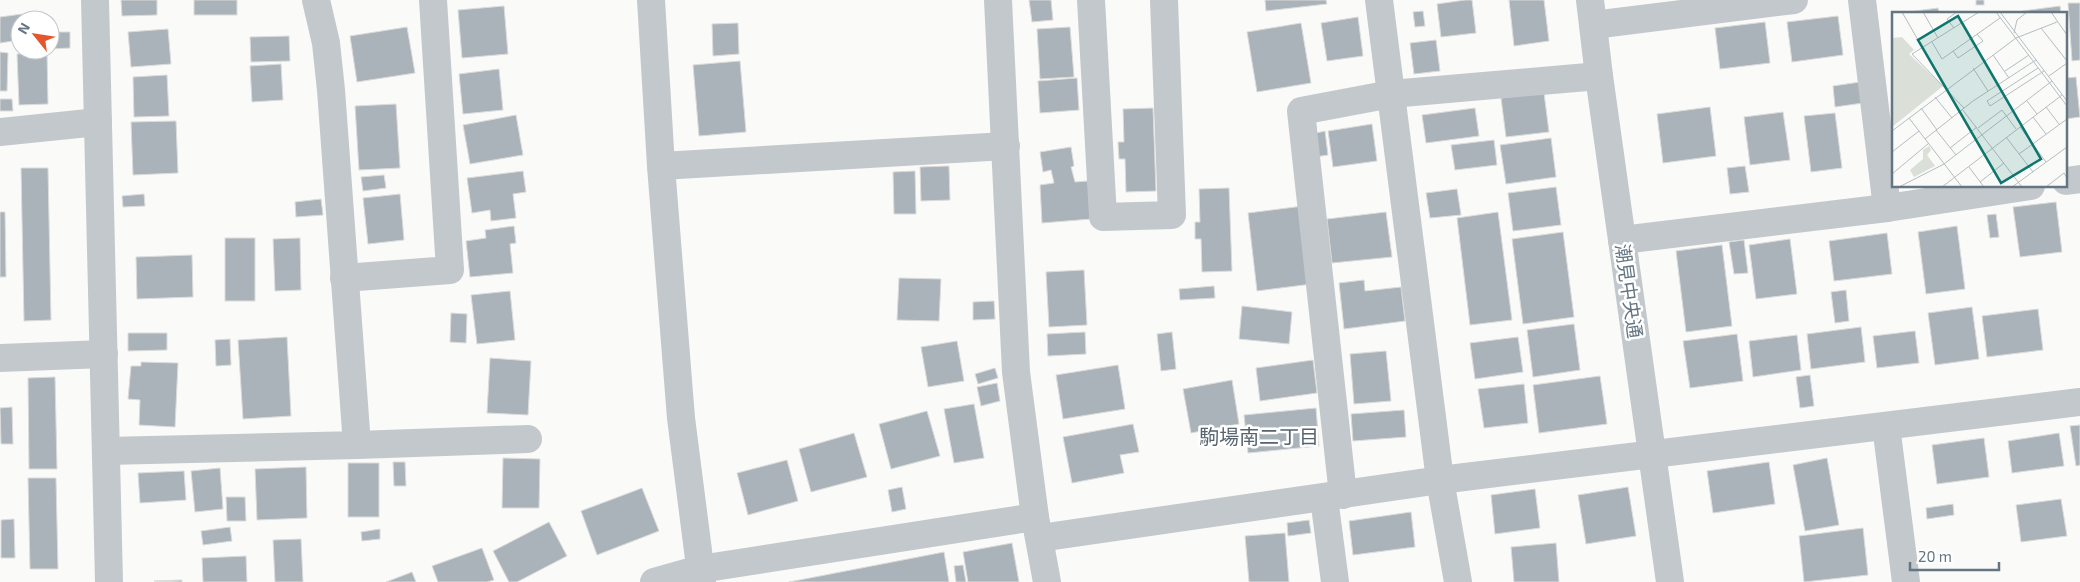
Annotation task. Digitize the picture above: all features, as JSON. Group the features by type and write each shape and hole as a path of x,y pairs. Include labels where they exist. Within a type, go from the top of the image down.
{"street":[{"path":"95,0 109,582"},
{"path":"316,0 326,43 356,445"},
{"path":"344,278 450,270 433,0"},
{"path":"651,0 661,166 681,418 701,575"},
{"path":"998,0 1016,372 1047,582"},
{"path":"1091,0 1103,217 1172,215 1164,0"},
{"path":"1379,0 1440,480 1458,582"},
{"path":"1591,12 1794,0"},
{"path":"1862,0 1887,208"},
{"name":"潮見中央通","path":"1591,12 1670,582"},
{"path":"1335,582 1334,496 1301,111 1391,94 1599,76"},
{"path":"0,132 98,122"},
{"path":"661,166 1006,146"},
{"path":"1622,240 1887,208 2018,188"},
{"path":"0,358 104,354"},
{"path":"654,582 1038,528 1334,496 1440,480 2080,402"},
{"path":"1886,426 1906,582"},
{"path":"106,451 356,445 528,438"}],"building":[{"path":"121,0 157,0 157,15 122,16"},
{"path":"194,0 237,0 237,15 194,15"},
{"path":"1029,0 1051,0 1053,20 1032,22"},
{"path":"1265,0 1326,0 1327,4 1266,11"},
{"path":"1472,0 1476,33 1441,37 1437,4"},
{"path":"1509,0 1544,0 1549,41 1514,46"},
{"path":"1976,0 1984,0 1984,5 1976,5"},
{"path":"2068,3 2080,3 2080,60 2072,61"},
{"path":"504,6 508,54 462,58 458,10"},
{"path":"2060,6 2061,12 2022,12"},
{"path":"1938,8 1939,12 1908,12"},
{"path":"1423,11 1425,26 1415,27 1413,12"},
{"path":"10,16 10,42 0,43 0,17"},
{"path":"1838,16 1843,55 1792,62 1787,22"},
{"path":"1358,17 1363,56 1327,61 1321,23"},
{"path":"1765,22 1770,63 1720,69 1715,28"},
{"path":"738,23 739,54 713,56 712,24"},
{"path":"1301,23 1311,83 1257,92 1247,32"},
{"path":"407,27 415,73 357,82 350,36"},
{"path":"1070,27 1074,77 1040,79 1037,29"},
{"path":"168,29 171,64 131,67 128,32"},
{"path":"60,32 70,32 70,48 60,48"},
{"path":"289,36 290,61 251,62 250,37"},
{"path":"1436,40 1440,71 1414,74 1410,43"},
{"path":"0,52 8,53 7,91 0,91"},
{"path":"17,60 47,60 48,104 19,105"},
{"path":"740,61 746,132 699,136 693,65"},
{"path":"281,64 283,100 252,102 250,66"},
{"path":"499,69 503,110 463,114 459,74"},
{"path":"167,75 169,116 134,117 133,77"},
{"path":"2076,77 2080,117 2068,119 2068,78"},
{"path":"1077,78 1079,110 1040,113 1038,81"},
{"path":"1860,82 1863,103 1835,107 1833,86"},
{"path":"1544,93 1549,132 1506,137 1501,98"},
{"path":"0,99 12,99 13,111 0,111"},
{"path":"396,104 400,168 359,170 355,106"},
{"path":"1710,107 1716,156 1663,163 1657,114"},
{"path":"1153,108 1156,191 1126,192 1125,159 1119,159 1118,142 1124,142 1123,109"},
{"path":"1475,108 1479,136 1426,143 1422,115"},
{"path":"1783,112 1790,160 1750,165 1744,117"},
{"path":"1835,113 1842,168 1811,172 1804,116"},
{"path":"516,115 523,155 470,164 463,125"},
{"path":"176,121 178,173 133,175 131,122"},
{"path":"1372,124 1377,161 1333,167 1328,131"},
{"path":"1325,131 1328,155 1315,157 1312,134"},
{"path":"1551,138 1556,177 1506,184 1500,145"},
{"path":"1494,140 1497,165 1455,170 1451,145"},
{"path":"1071,147 1074,166 1071,167 1075,182 1088,181 1091,219 1042,223 1040,185 1054,183 1051,170 1043,172 1040,152"},
{"path":"949,166 950,200 921,201 920,167"},
{"path":"1745,166 1749,192 1730,194 1727,168"},
{"path":"21,168 48,168 51,320 24,321"},
{"path":"523,171 526,192 513,194 516,218 491,221 490,210 472,213 467,178"},
{"path":"915,171 916,214 894,214 893,172"},
{"path":"384,175 386,188 363,191 361,177"},
{"path":"1556,187 1561,225 1513,231 1508,193"},
{"path":"1229,188 1232,271 1202,272 1201,239 1195,239 1195,222 1200,222 1199,189"},
{"path":"1457,189 1461,215 1430,218 1426,193"},
{"path":"144,194 145,206 123,207 122,196"},
{"path":"400,194 404,240 368,244 363,198"},
{"path":"321,199 323,215 296,217 295,202"},
{"path":"2056,202 2062,252 2020,257 2013,207"},
{"path":"1303,206 1312,284 1257,291 1248,213"},
{"path":"0,212 5,212 6,277 0,277"},
{"path":"1386,212 1392,257 1332,263 1327,219"},
{"path":"1498,212 1512,320 1470,325 1457,218"},
{"path":"1996,214 1999,237 1990,238 1987,215"},
{"path":"514,226 516,243 510,244 513,273 470,277 466,241 486,238 485,230"},
{"path":"1957,226 1965,289 1926,294 1918,232"},
{"path":"1563,232 1574,317 1523,324 1512,239"},
{"path":"1887,233 1892,274 1834,281 1829,241"},
{"path":"225,238 255,238 255,301 225,301"},
{"path":"300,238 301,290 275,291 273,239"},
{"path":"1790,239 1797,294 1756,299 1749,245"},
{"path":"1744,240 1748,273 1734,274 1729,242"},
{"path":"1722,245 1732,326 1686,332 1676,251"},
{"path":"192,255 193,297 137,299 136,257"},
{"path":"1084,270 1087,325 1049,327 1046,272"},
{"path":"899,278 941,279 939,321 897,320"},
{"path":"1364,280 1365,291 1401,287 1405,321 1344,329 1339,283"},
{"path":"1214,286 1215,298 1180,300 1179,289"},
{"path":"1846,290 1849,321 1835,323 1831,292"},
{"path":"510,291 515,340 477,344 471,295"},
{"path":"994,301 995,319 973,320 973,302"},
{"path":"1242,306 1292,312 1289,344 1239,339"},
{"path":"1972,307 1979,359 1935,365 1928,313"},
{"path":"2038,309 2043,350 1987,357 1982,316"},
{"path":"451,313 467,314 466,343 450,342"},
{"path":"1574,324 1580,370 1533,377 1527,330"},
{"path":"1861,327 1865,362 1811,369 1807,334"},
{"path":"1915,331 1919,363 1877,368 1873,336"},
{"path":"1085,332 1086,354 1048,356 1047,334"},
{"path":"1172,332 1176,369 1161,371 1157,334"},
{"path":"128,333 167,333 167,350 128,351"},
{"path":"1737,334 1743,381 1690,388 1683,341"},
{"path":"1797,335 1801,370 1753,377 1749,341"},
{"path":"287,337 291,416 243,419 238,340"},
{"path":"1518,337 1523,372 1475,379 1470,343"},
{"path":"230,339 231,365 216,366 215,340"},
{"path":"957,341 964,381 928,387 921,347"},
{"path":"1386,351 1391,401 1354,404 1350,354"},
{"path":"490,358 531,361 528,415 487,413"},
{"path":"1313,360 1317,393 1260,401 1256,368"},
{"path":"141,362 178,363 175,427 139,425 140,400 128,399 131,366 141,366"},
{"path":"1118,365 1125,409 1063,419 1056,375"},
{"path":"995,368 998,378 978,384 975,374"},
{"path":"1810,375 1814,406 1800,408 1796,377"},
{"path":"1600,376 1607,424 1539,433 1533,385"},
{"path":"55,377 57,469 29,469 28,378"},
{"path":"1232,380 1239,424 1191,433 1183,389"},
{"path":"997,383 1000,401 981,406 977,387"},
{"path":"1524,384 1528,423 1484,428 1478,389"},
{"path":"974,404 984,458 954,463 944,409"},
{"path":"12,407 13,444 1,444 0,408"},
{"path":"1316,408 1319,446 1248,453 1244,415"},
{"path":"1404,410 1406,437 1353,441 1351,414"},
{"path":"927,411 940,456 891,469 879,424"},
{"path":"1133,424 1139,452 1120,455 1124,473 1072,483 1063,437"},
{"path":"2080,425 2080,465 2076,466 2070,426"},
{"path":"854,433 867,477 811,492 799,449"},
{"path":"2059,433 2064,466 2012,473 2008,441"},
{"path":"1984,438 1989,477 1937,484 1932,445"},
{"path":"503,458 540,459 539,508 502,508"},
{"path":"1827,458 1839,525 1805,531 1793,465"},
{"path":"787,460 798,501 748,515 737,473"},
{"path":"393,462 405,462 406,486 394,486"},
{"path":"1769,462 1775,504 1713,513 1707,471"},
{"path":"348,463 379,463 379,517 348,517"},
{"path":"306,467 307,518 257,520 255,469"},
{"path":"220,468 223,509 195,512 191,471"},
{"path":"184,471 186,500 140,503 138,473"},
{"path":"28,478 56,478 58,569 30,569"},
{"path":"902,487 906,509 892,512 888,490"},
{"path":"1628,487 1636,536 1586,544 1578,495"},
{"path":"642,488 659,531 597,555 581,511"},
{"path":"1535,489 1540,528 1495,534 1491,495"},
{"path":"226,497 245,497 246,521 227,521"},
{"path":"2061,499 2067,536 2021,542 2016,505"},
{"path":"1953,504 1954,515 1927,519 1926,508"},
{"path":"1411,512 1415,547 1353,555 1349,521"},
{"path":"14,519 15,558 1,558 1,520"},
{"path":"1309,520 1311,533 1288,536 1287,523"},
{"path":"549,522 567,556 517,582 509,582 493,551"},
{"path":"230,527 232,541 203,545 201,531"},
{"path":"1863,528 1868,575 1804,582 1799,536"},
{"path":"380,529 380,539 362,541 361,532"},
{"path":"1285,533 1289,582 1249,582 1245,536"},
{"path":"301,539 303,582 275,582 273,540"},
{"path":"1012,543 1019,582 968,582 963,552"},
{"path":"1556,543 1559,582 1514,582 1511,547"},
{"path":"482,548 494,580 487,582 438,582 432,566"},
{"path":"944,552 949,582 789,582"},
{"path":"246,556 247,582 203,582 202,558"},
{"path":"963,565 966,582 956,582 954,566"},
{"path":"412,572 416,582 386,582"},
{"path":"182,580 182,582 154,581"}],"district":[{"name":"駒場南二丁目","path":"1259,437"}]}
